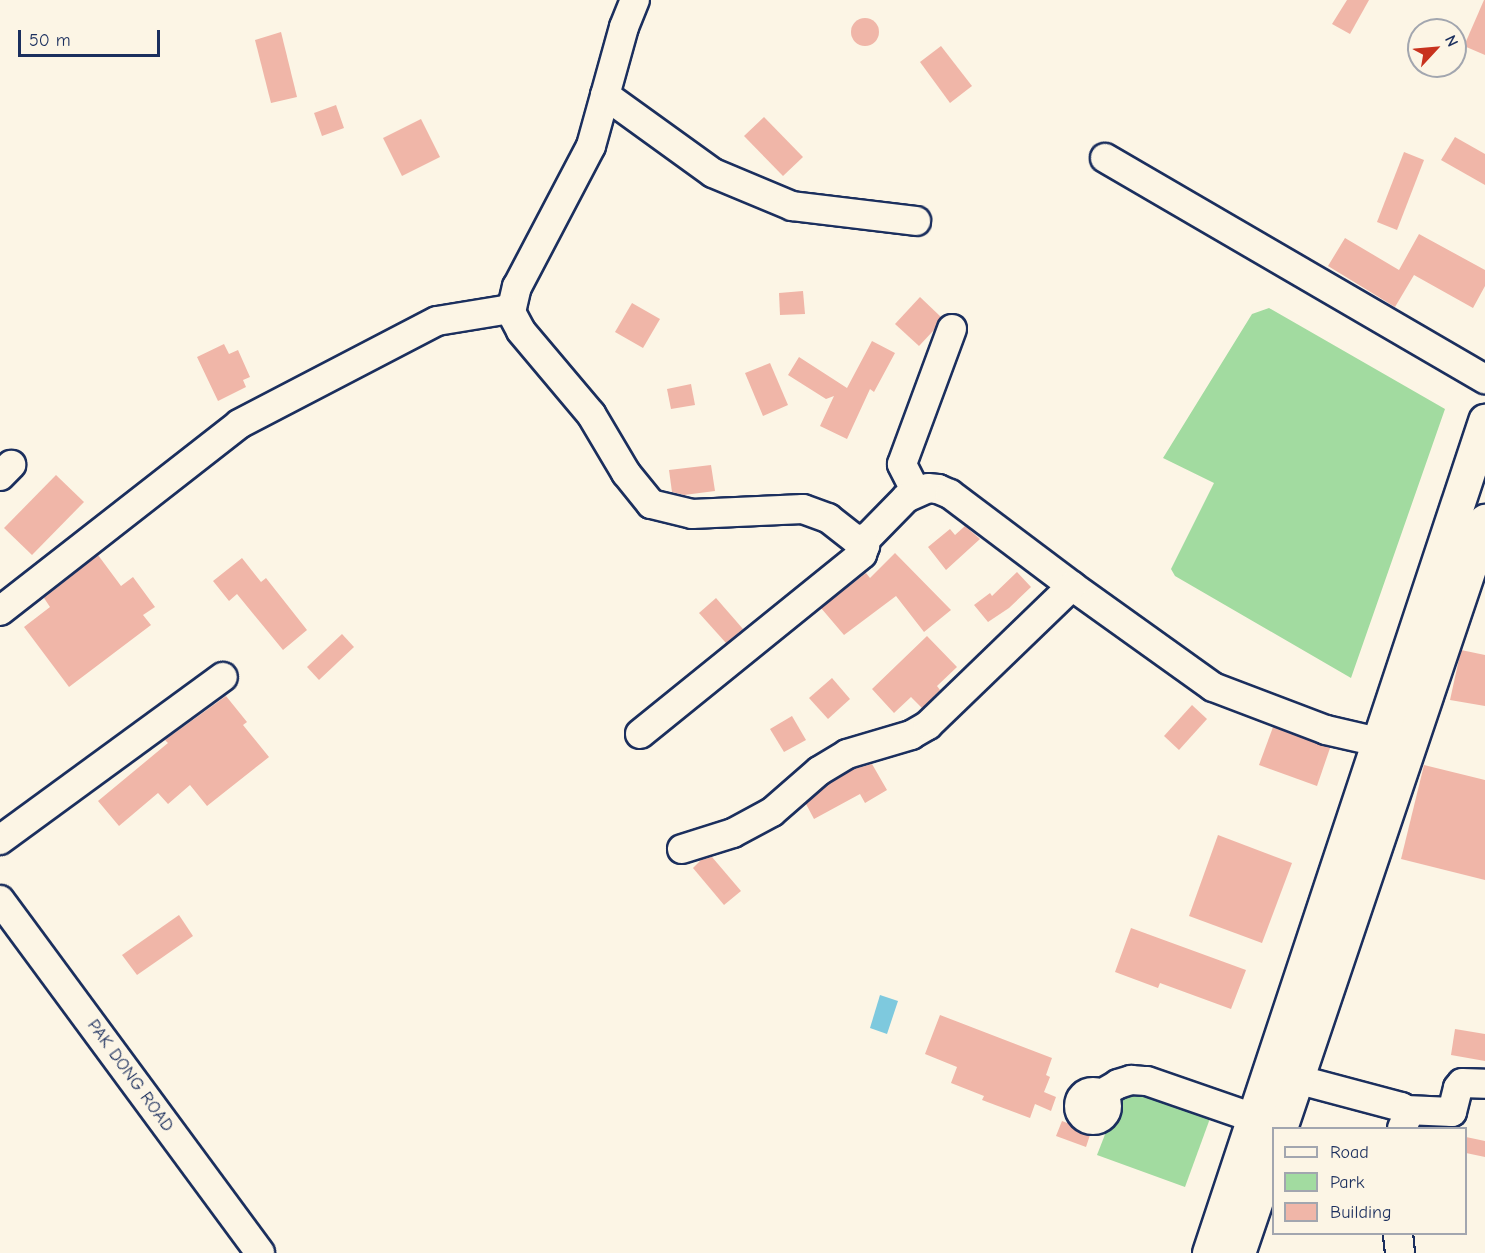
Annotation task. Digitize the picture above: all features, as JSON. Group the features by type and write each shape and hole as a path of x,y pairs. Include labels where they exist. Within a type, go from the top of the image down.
{"main road":[{"path":"1267,1123 1296,1079 1308,999 1378,742 1485,421"},
{"path":"1209,1253 1267,1123 1308,999 1485,521"},
{"path":"1238,1253 1272,1153"}],"street":[{"path":"635,0 624,27 591,146 517,287 512,312 520,331 591,414 626,473 651,504 692,514 803,509 828,518 855,540 862,540 867,538 906,498 916,492 928,488 950,494 1072,586 1214,687 1326,730 1378,742"},
{"path":"605,95 713,173 792,206 916,221"},
{"path":"1105,158 1485,379"},
{"path":"0,611 239,424 437,321 498,310 512,312"},
{"path":"916,492 902,464 952,329"},
{"path":"640,734 862,555 865,546 862,540"},
{"path":"682,849 733,833 772,812 819,771 848,754 911,735 928,725 1072,586"},
{"path":"0,840 223,677"},
{"name":"PAK DONG ROAD","path":"0,900 260,1253"},
{"path":"1296,1079 1404,1119 1452,1112 1458,1088 1462,1083 1485,1084"},
{"path":"1101,1094 1118,1084 1131,1080 1147,1081 1267,1123"},
{"path":"1398,1235 1400,1253"}],"green space":[{"path":"1269,308 1445,409 1351,678 1175,576 1171,569 1214,483 1163,458 1252,314"},
{"path":"1135,1089 1212,1113 1185,1187 1097,1155 1118,1101"}],"water":[{"path":"880,995 898,1001 887,1034 870,1028"}],"building":[{"path":"1347,0 1369,0 1350,34 1332,24"},
{"path":"1485,0 1485,55 1467,47 1467,39"},
{"path":"865,18 875,22 879,32 875,42 865,46 855,42 851,32 855,22"},
{"path":"281,32 297,97 271,103 255,40"},
{"path":"941,46 972,86 950,103 920,62"},
{"path":"336,105 344,128 322,136 314,113"},
{"path":"764,117 803,157 783,176 744,136"},
{"path":"421,119 440,157 402,176 383,138"},
{"path":"1455,137 1485,154 1485,185 1441,160"},
{"path":"1404,152 1424,160 1397,230 1377,222"},
{"path":"1419,234 1485,270 1485,286 1473,308 1414,275 1395,307 1328,266 1345,238 1399,270"},
{"path":"803,291 805,314 780,315 779,293"},
{"path":"920,297 941,317 934,330 919,346 895,324"},
{"path":"632,303 660,319 643,348 615,332"},
{"path":"872,341 895,353 874,392 870,389 847,439 820,426 834,396 826,399 788,375 799,357 847,388"},
{"path":"224,344 229,354 238,350 250,377 243,380 246,387 218,401 197,357"},
{"path":"770,363 788,405 763,416 745,373"},
{"path":"691,384 695,405 671,409 667,389"},
{"path":"711,465 715,491 684,495 672,492 669,470"},
{"path":"56,475 84,502 32,555 4,528"},
{"path":"965,526 980,539 946,570 928,547 950,529 955,535"},
{"path":"895,553 951,610 924,632 896,596 844,635 821,608 866,573 870,578"},
{"path":"98,555 121,586 133,577 155,607 143,615 151,625 69,687 24,627 50,607 44,598"},
{"path":"242,558 261,582 266,578 307,630 283,650 237,594 229,601 213,581"},
{"path":"1017,572 1031,587 1009,608 988,622 974,605 990,593 992,596"},
{"path":"716,598 743,629 726,643 699,613"},
{"path":"342,634 354,647 319,680 307,667"},
{"path":"927,636 957,667 937,686 940,690 922,708 911,697 894,713 872,689"},
{"path":"1461,650 1485,655 1485,706 1450,700"},
{"path":"832,678 850,699 828,719 809,698"},
{"path":"226,696 247,722 243,725 269,757 207,806 190,785 168,804 158,793 119,826 98,801 168,743 165,740"},
{"path":"1192,705 1207,719 1179,750 1164,736"},
{"path":"792,716 806,740 784,752 770,729"},
{"path":"1273,727 1330,748 1317,786 1259,765"},
{"path":"872,764 887,790 865,803 860,794 814,819 806,804 829,784 854,769"},
{"path":"1424,765 1485,780 1485,880 1401,859"},
{"path":"1218,835 1292,863 1262,943 1189,916"},
{"path":"712,857 741,891 724,905 693,868 701,860"},
{"path":"179,915 193,936 137,975 122,955"},
{"path":"1131,928 1246,970 1231,1009 1160,983 1158,988 1115,972"},
{"path":"940,1015 1052,1058 1046,1075 1050,1077 1044,1092 1056,1097 1051,1111 1035,1104 1030,1118 982,1100 984,1096 951,1083 957,1067 925,1054"},
{"path":"1455,1029 1485,1034 1485,1061 1451,1055"},
{"path":"1062,1121 1091,1132 1086,1147 1056,1136"},
{"path":"1467,1137 1485,1141 1485,1157 1467,1153"}]}
